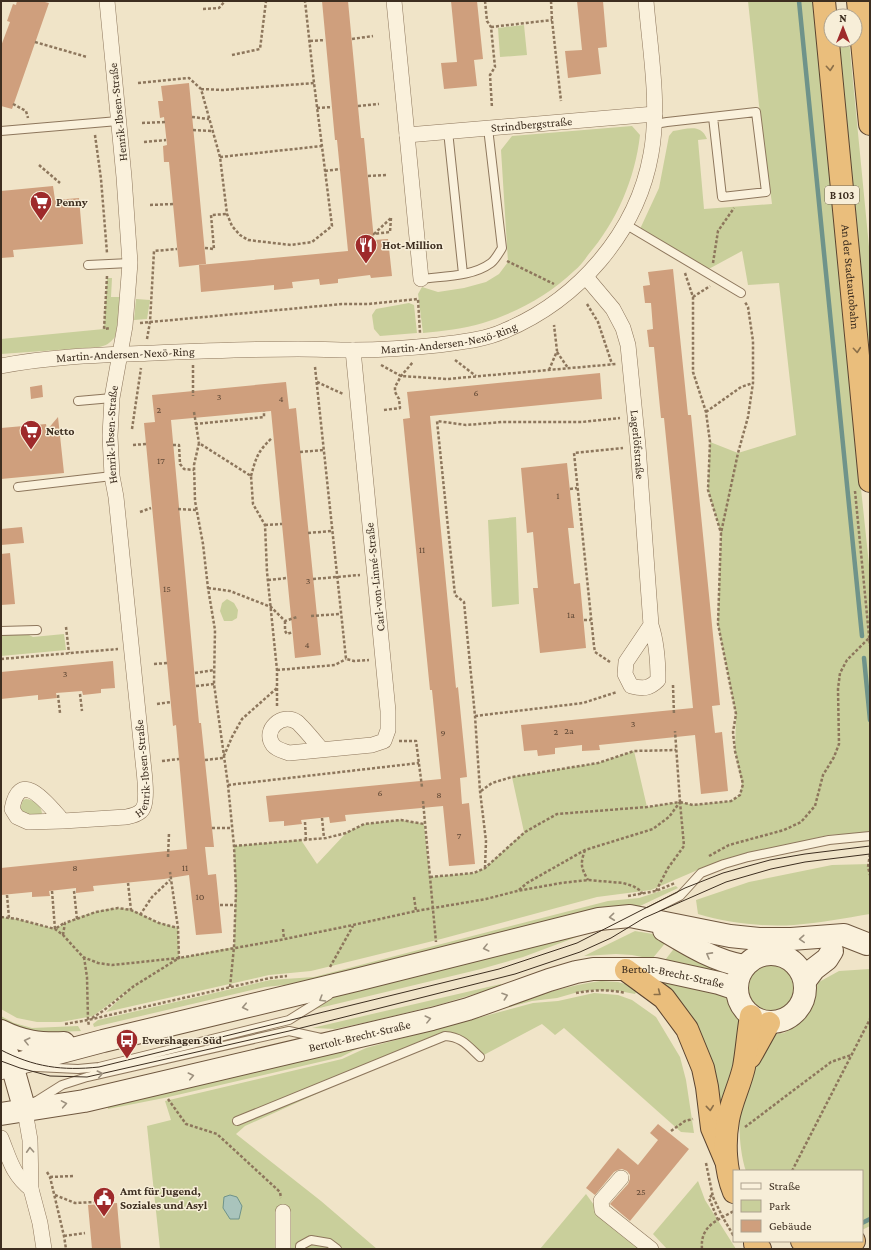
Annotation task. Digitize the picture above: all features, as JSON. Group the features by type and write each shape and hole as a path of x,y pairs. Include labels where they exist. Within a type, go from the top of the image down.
{"highway":[{"name":"An der Stadtautobahn","path":"824,1 870,481"},
{"path":"858,1 870,124"},
{"path":"626,970 664,998 687,1029 703,1068 712,1128 726,1152"},
{"path":"733,1189 726,1152 728,1119 743,1068 760,1019"},
{"path":"808,1242 827,1245 850,1242"}],"main road":[{"path":"6,1067 93,1043 356,980 599,919 614,917 644,919 744,938 791,940 844,935 869,944"},
{"name":"Bertolt-Brecht-Straße","path":"644,919 716,958 729,963 744,966 737,981 737,989 741,1004 760,1019"},
{"path":"788,958 816,951 832,951 847,946 869,944"},
{"path":"805,981 814,969 827,960 832,951"},
{"path":"744,966 753,958 765,954 777,954 788,958 796,964 802,972 805,981 806,990 800,1008 794,1014 778,1022 760,1019"},
{"name":"Bertolt-Brecht-Straße","path":"1,1114 84,1101 336,1042 468,1008 576,972 603,968 626,970 654,969 719,983 737,989"},
{"path":"1,1031 13,1037 30,1042 93,1043"},
{"path":"1,1040 6,1067 25,1111"},
{"path":"1,1090 6,1067"}],"street":[{"name":"Henrik-Ibsen-Straße","path":"63,821 135,815 142,810 145,801 141,738 116,497 112,476 110,436 112,398 125,326 130,264 107,1"},
{"path":"394,1 421,278"},
{"name":"Martin-Andersen-Nexö-Ring","path":"1,366 59,357 192,351 299,349 353,350 464,342 503,332 539,313 570,292 586,277 609,250 625,224 644,182 651,154 655,119 654,88 646,1"},
{"name":"Strindbergstraße","path":"407,134 655,119"},
{"name":"Lagerlöfstraße","path":"586,277 613,309 623,328 628,345 638,446 651,625 655,637 658,660 658,680"},
{"name":"Carl-von-Linné-Straße","path":"353,350 388,711 388,730 384,741"},
{"path":"651,625 626,662 625,674 631,686 642,689 652,686 658,680"},
{"path":"322,750 297,722 287,719 277,721 272,728 270,736 272,744 279,750 289,753 322,750 372,745 384,741"},
{"path":"25,1111 30,1140 31,1189 40,1223 44,1249"},
{"path":"1,1138 13,1170 22,1182 31,1189"},
{"path":"621,1178 601,1201 602,1210 651,1249"},
{"path":"283,1212 283,1249"}],"lane":[{"path":"655,119 713,117 756,112 766,192 722,196 713,117"},
{"path":"1,131 118,121"},
{"path":"421,278 463,274 480,269 492,262 502,248 488,128"},
{"path":"448,131 463,274"},
{"path":"625,224 741,293"},
{"path":"88,265 130,264"},
{"path":"78,401 112,398"},
{"path":"18,487 112,476"},
{"path":"1,631 36,630"},
{"path":"644,919 680,896 701,873 748,857 829,840 870,836"},
{"path":"6,1067 78,1069 99,1067 225,1036 289,1020 323,998 356,980"},
{"path":"237,1121 445,1036 453,1036 461,1039 480,1057"},
{"path":"300,1249 300,1246 311,1240 329,1243 337,1249"}],"path":[{"path":"203,9 219,8 224,1"},
{"path":"232,55 260,49 266,1"},
{"path":"138,83 189,78 201,89 220,157 227,214 232,226 240,235 248,240 291,245 312,242 332,226 314,83 306,1"},
{"path":"485,1 487,21 491,27 495,67 490,75 492,108"},
{"path":"551,1 561,101"},
{"path":"491,27 552,20"},
{"path":"352,39 372,36"},
{"path":"310,41 325,40"},
{"path":"35,42 87,57"},
{"path":"201,89 223,90 314,83"},
{"path":"13,104 26,111 31,129"},
{"path":"358,106 379,104"},
{"path":"317,108 332,106"},
{"path":"192,117 209,119"},
{"path":"142,123 165,122"},
{"path":"93,123 101,179 108,264 104,329"},
{"path":"193,130 213,131"},
{"path":"144,142 166,140"},
{"path":"220,157 322,146"},
{"path":"39,165 60,182"},
{"path":"325,171 340,169"},
{"path":"368,176 386,175"},
{"path":"713,266 718,231 744,194"},
{"path":"150,205 172,204"},
{"path":"204,248 214,250 211,215 227,214"},
{"path":"390,218 390,232 374,234 379,229 390,218"},
{"path":"132,428 139,372 145,353 150,322 154,251 177,249"},
{"path":"674,253 683,265 693,297 693,372 706,412 710,442 708,490 722,533"},
{"path":"378,364 401,376 447,379 612,364 598,322 584,299 508,262 498,255"},
{"path":"693,297 720,280"},
{"path":"430,878 474,873 485,868 524,832 557,814 647,807 680,802 693,805 731,801 740,795 742,784 735,751 733,732 736,714 718,624 722,533 738,453 748,417 753,383 753,341 748,307 741,293"},
{"path":"150,322 342,304 368,304 418,299 421,346"},
{"path":"554,325 557,351 568,368"},
{"path":"192,351 193,396"},
{"path":"549,370 557,351"},
{"path":"455,360 476,376"},
{"path":"384,410 400,408 395,387 401,376 413,362"},
{"path":"315,366 336,577 346,659"},
{"path":"317,382 358,401"},
{"path":"706,412 741,387 753,383"},
{"path":"195,424 264,417 264,411"},
{"path":"194,412 199,443 194,470 195,502 216,630 214,684 223,758 228,785 234,846 236,905 230,987"},
{"path":"485,868 486,841 480,791 475,716 464,602 455,595 437,421 466,425 502,422 582,422 634,417"},
{"path":"272,438 257,455 251,476 252,504 265,524 268,580 277,670 277,721"},
{"path":"199,443 251,476"},
{"path":"134,445 146,444"},
{"path":"173,445 179,445 180,464 184,469 194,470"},
{"path":"610,662 595,652 574,453 638,446"},
{"path":"300,452 323,450"},
{"path":"570,489 577,488"},
{"path":"140,512 151,508"},
{"path":"178,509 196,510"},
{"path":"265,524 282,524"},
{"path":"308,533 332,531"},
{"path":"313,579 374,574"},
{"path":"268,580 287,578"},
{"path":"208,588 230,591 271,607 285,621 285,631 288,634 293,632"},
{"path":"311,616 340,614"},
{"path":"285,621 297,617"},
{"path":"584,620 591,620"},
{"path":"66,627 69,653"},
{"path":"801,822 815,806 823,775 834,756 838,744 838,689 840,673 847,660 869,638"},
{"path":"1,659 119,649"},
{"path":"277,670 335,665 346,659 383,659"},
{"path":"154,664 167,663"},
{"path":"195,673 214,670"},
{"path":"658,680 672,681 674,715"},
{"path":"196,686 214,684"},
{"path":"475,716 583,703 631,686"},
{"path":"223,758 242,719 277,688"},
{"path":"80,694 82,711"},
{"path":"58,695 60,713"},
{"path":"157,704 170,702"},
{"path":"656,891 668,868 684,846 674,731"},
{"path":"384,741 416,741 422,787"},
{"path":"480,791 492,783 512,776 598,763 634,751 676,750"},
{"path":"205,760 223,758"},
{"path":"162,761 179,759"},
{"path":"228,785 419,763"},
{"path":"423,801 436,943"},
{"path":"517,891 527,883 585,850 653,830 670,817 680,802"},
{"path":"322,818 324,838"},
{"path":"234,846 324,838 346,833 364,824 401,820 424,824"},
{"path":"304,822 306,840"},
{"path":"212,828 232,828"},
{"path":"168,833 168,857"},
{"path":"585,850 581,861 588,880"},
{"path":"870,854 868,867 870,875"},
{"path":"170,872 178,928 179,958"},
{"path":"140,915 152,897 170,880"},
{"path":"1,917 17,919 55,929 63,934 84,957 98,963 112,965 179,958 284,939 561,883 588,880 623,883 633,886 642,894"},
{"path":"128,883 131,910"},
{"path":"52,891 55,929"},
{"path":"74,892 77,919"},
{"path":"7,895 9,918"},
{"path":"414,897 416,912"},
{"path":"220,906 236,905"},
{"path":"55,929 65,923 96,912 118,908 131,910 159,923 178,928"},
{"path":"63,934 65,923"},
{"path":"329,970 354,926"},
{"path":"283,929 284,939"},
{"path":"84,957 87,977 88,1020"},
{"path":"60,1024 88,1020 103,1011 134,986 179,958"},
{"path":"793,1170 870,1019"},
{"path":"726,1152 831,1062 852,1055"},
{"path":"167,1097 186,1124 217,1134 280,1192 283,1212"},
{"path":"671,1131 685,1121 699,1116"},
{"path":"705,1159 712,1196 733,1235"},
{"path":"46,1171 50,1177 66,1249"},
{"path":"50,1177 73,1176"},
{"path":"54,1195 75,1203 95,1202"},
{"path":"712,1196 709,1198 718,1220"},
{"path":"702,1249 701,1242 705,1229 733,1212"},
{"path":"64,1236 85,1234"}],"green space":[{"path":"748,1 813,1 870,574 870,833 829,835 745,854 700,869 651,890 597,897 441,939 311,971 269,975 106,1012 130,989 93,1016 61,1022 37,1022 17,1018 1,1009 1,917 17,919 55,929 81,916 102,910 122,908 134,911 157,922 178,928 179,958 234,947 236,890 234,846 301,840 317,864 346,833 364,824 401,820 424,824 430,877 474,873 485,868 524,832 512,777 598,763 634,751 647,807 680,802 693,805 731,801 740,795 742,784 735,751 736,714 718,624 721,533 708,490 710,442 738,453 796,435 779,283 748,285 742,251 705,271 640,229 659,188 669,136 673,131 688,128 701,131 707,139 698,140 704,209 772,204 759,105"},
{"path":"524,25 527,55 500,57 498,28"},
{"path":"840,48 850,48 870,257 870,367"},
{"path":"632,126 640,135 634,168 623,199 608,228 578,268 554,288 532,302 508,314 468,327 423,333 418,294 422,287 438,292 464,288 486,282 499,274 508,262 501,150 512,136"},
{"path":"107,278 112,278 111,297 122,297 115,337 108,344 99,347 1,354 1,339 104,329"},
{"path":"136,299 150,300 147,319 134,320"},
{"path":"409,303 414,305 417,333 380,336 374,329 372,315 376,309"},
{"path":"516,517 519,604 492,607 488,520"},
{"path":"227,599 234,603 238,610 237,618 232,621 224,621 220,611 222,603"},
{"path":"27,634 33,637 64,634 66,650 1,656 1,635"},
{"path":"23,800 32,800 39,805 42,813 40,816 34,817 21,812"},
{"path":"870,864 870,914 794,925 758,925 733,922 698,914 696,900 749,882 832,865"},
{"path":"676,886 678,888 640,906 618,906 598,909 314,982 265,987 94,1027 93,1024 98,1020 270,980 314,977 608,901 639,898"},
{"path":"635,931 653,934 667,941 652,959 632,955 616,954 584,956"},
{"path":"582,933 582,935 523,957 481,969 311,1010 332,995"},
{"path":"676,946 731,974 730,979 662,964"},
{"path":"771,965 780,967 788,972 793,980 795,989 793,998 788,1006 780,1011 771,1013 762,1011 754,1006 749,998 747,989 749,980 754,972 762,967"},
{"path":"870,969 870,1226 863,1230 863,1170 746,1170 740,1143 739,1122 741,1103 745,1086 757,1063 775,1034 784,1033 797,1025 809,1010 812,995 819,982 839,971"},
{"path":"652,978 719,990 732,1005 741,1026 741,1040 721,1102 715,1127 713,1089"},
{"path":"601,981 618,982 639,988 635,994 619,991 593,990 578,992 557,998 532,1001 491,1012 546,993"},
{"path":"501,984 501,986 438,1005 377,1020 335,1029 312,1028"},
{"path":"594,993 618,995 632,1000 656,1017 680,1057 686,1080 694,1133 681,1132 564,1028 555,1035 542,1024 480,1057 461,1039 445,1036 245,1126 236,1134 321,1201 377,1249 160,1249 147,1126 171,1120 165,1101 342,1059 366,1048 533,1003 558,1001"},
{"path":"1,1016 14,1023 32,1028 78,1026 81,1031 31,1033 1,1021"},
{"path":"365,1045 341,1057 164,1098 108,1109 107,1103"},
{"path":"698,1181 705,1200 736,1249 667,1249 653,1234"},
{"path":"586,1194 602,1216 645,1249 540,1249"}],"water":[{"path":"230,1195 237,1197 242,1206 239,1219 230,1219 223,1208 224,1197"}],"building":[{"path":"17,1 41,1 49,3 12,109 1,106 1,46 10,22 7,21 13,4 16,5"},
{"path":"322,1 348,1 361,138 364,138 374,240 388,239 392,276 371,278 370,275 338,279 338,283 320,285 319,279 292,282 293,288 274,290 274,285 201,292 199,265 348,251 337,140 335,140"},
{"path":"451,1 477,1 483,59 474,60 477,86 444,89 441,63 457,62"},
{"path":"577,1 603,1 607,47 598,48 601,74 568,78 565,51 582,50"},
{"path":"189,83 206,264 179,267 169,162 164,162 163,146 167,145 164,117 160,118 158,101 163,101 161,86"},
{"name":"Penny","path":"53,186 55,200 79,198 83,244 13,250 14,257 1,258 1,191"},
{"path":"673,269 688,415 691,415 720,705 712,706 715,733 722,732 728,791 701,794 695,735 599,745 600,750 582,751 582,745 555,748 555,754 538,756 537,750 524,751 521,725 693,708 664,418 661,418 654,347 649,347 647,330 653,329 651,303 645,303 643,286 650,285 648,272"},
{"path":"600,373 602,399 430,416 456,688 458,687 467,777 460,778 462,804 469,803 475,864 449,866 443,806 345,815 346,821 330,823 329,817 301,820 302,824 284,826 284,821 269,822 266,796 441,779 432,690 430,690 403,419 410,418 407,392"},
{"path":"286,382 289,409 296,408 321,655 295,658 271,411 171,420 199,723 201,723 214,847 205,847 208,875 216,874 222,933 196,935 189,875 93,886 94,891 76,893 76,888 49,891 50,896 32,897 32,892 1,895 1,868 187,849 176,725 173,726 144,423 155,422 152,395"},
{"path":"42,385 43,397 31,399 30,387"},
{"name":"Netto","path":"58,417 64,473 1,479 1,428 46,424 47,430"},
{"path":"567,463 574,528 568,528 574,584 580,583 586,648 540,653 533,588 538,588 533,532 527,533 521,468"},
{"path":"22,527 24,543 1,545 1,529"},
{"path":"10,553 15,604 1,605 1,554"},
{"path":"113,661 115,688 101,689 101,693 83,695 82,691 56,693 57,698 38,700 38,695 1,699 1,672"},
{"path":"658,1124 689,1149 630,1221 610,1204 628,1184 630,1175 627,1171 622,1169 614,1172 595,1195 586,1188 618,1148 638,1165 658,1140 650,1133"},
{"name":"Amt für Jugend, Soziales und Asyl","path":"117,1203 121,1249 92,1249 88,1205"}],"waterway":[{"path":"799,1 862,636"},
{"path":"864,658 870,720"},
{"path":"863,1222 870,1219"}],"tram line":[{"path":"1,1050 13,1056 48,1066 60,1068 99,1067 499,969 577,943 685,888 723,873 770,860 870,846"},
{"path":"1,1061 50,1076 87,1077 289,1031 515,974 580,952 611,938 644,918 726,882 771,869 805,862 870,854"}],"place":[{"name":"Penny","path":"41,222"},
{"name":"Hot-Million","path":"366,264"},
{"name":"Netto","path":"31,450"},
{"name":"Evershagen Süd","path":"127,1060"},
{"name":"Amt für Jugend, Soziales und Asyl","path":"104,1218"}]}
